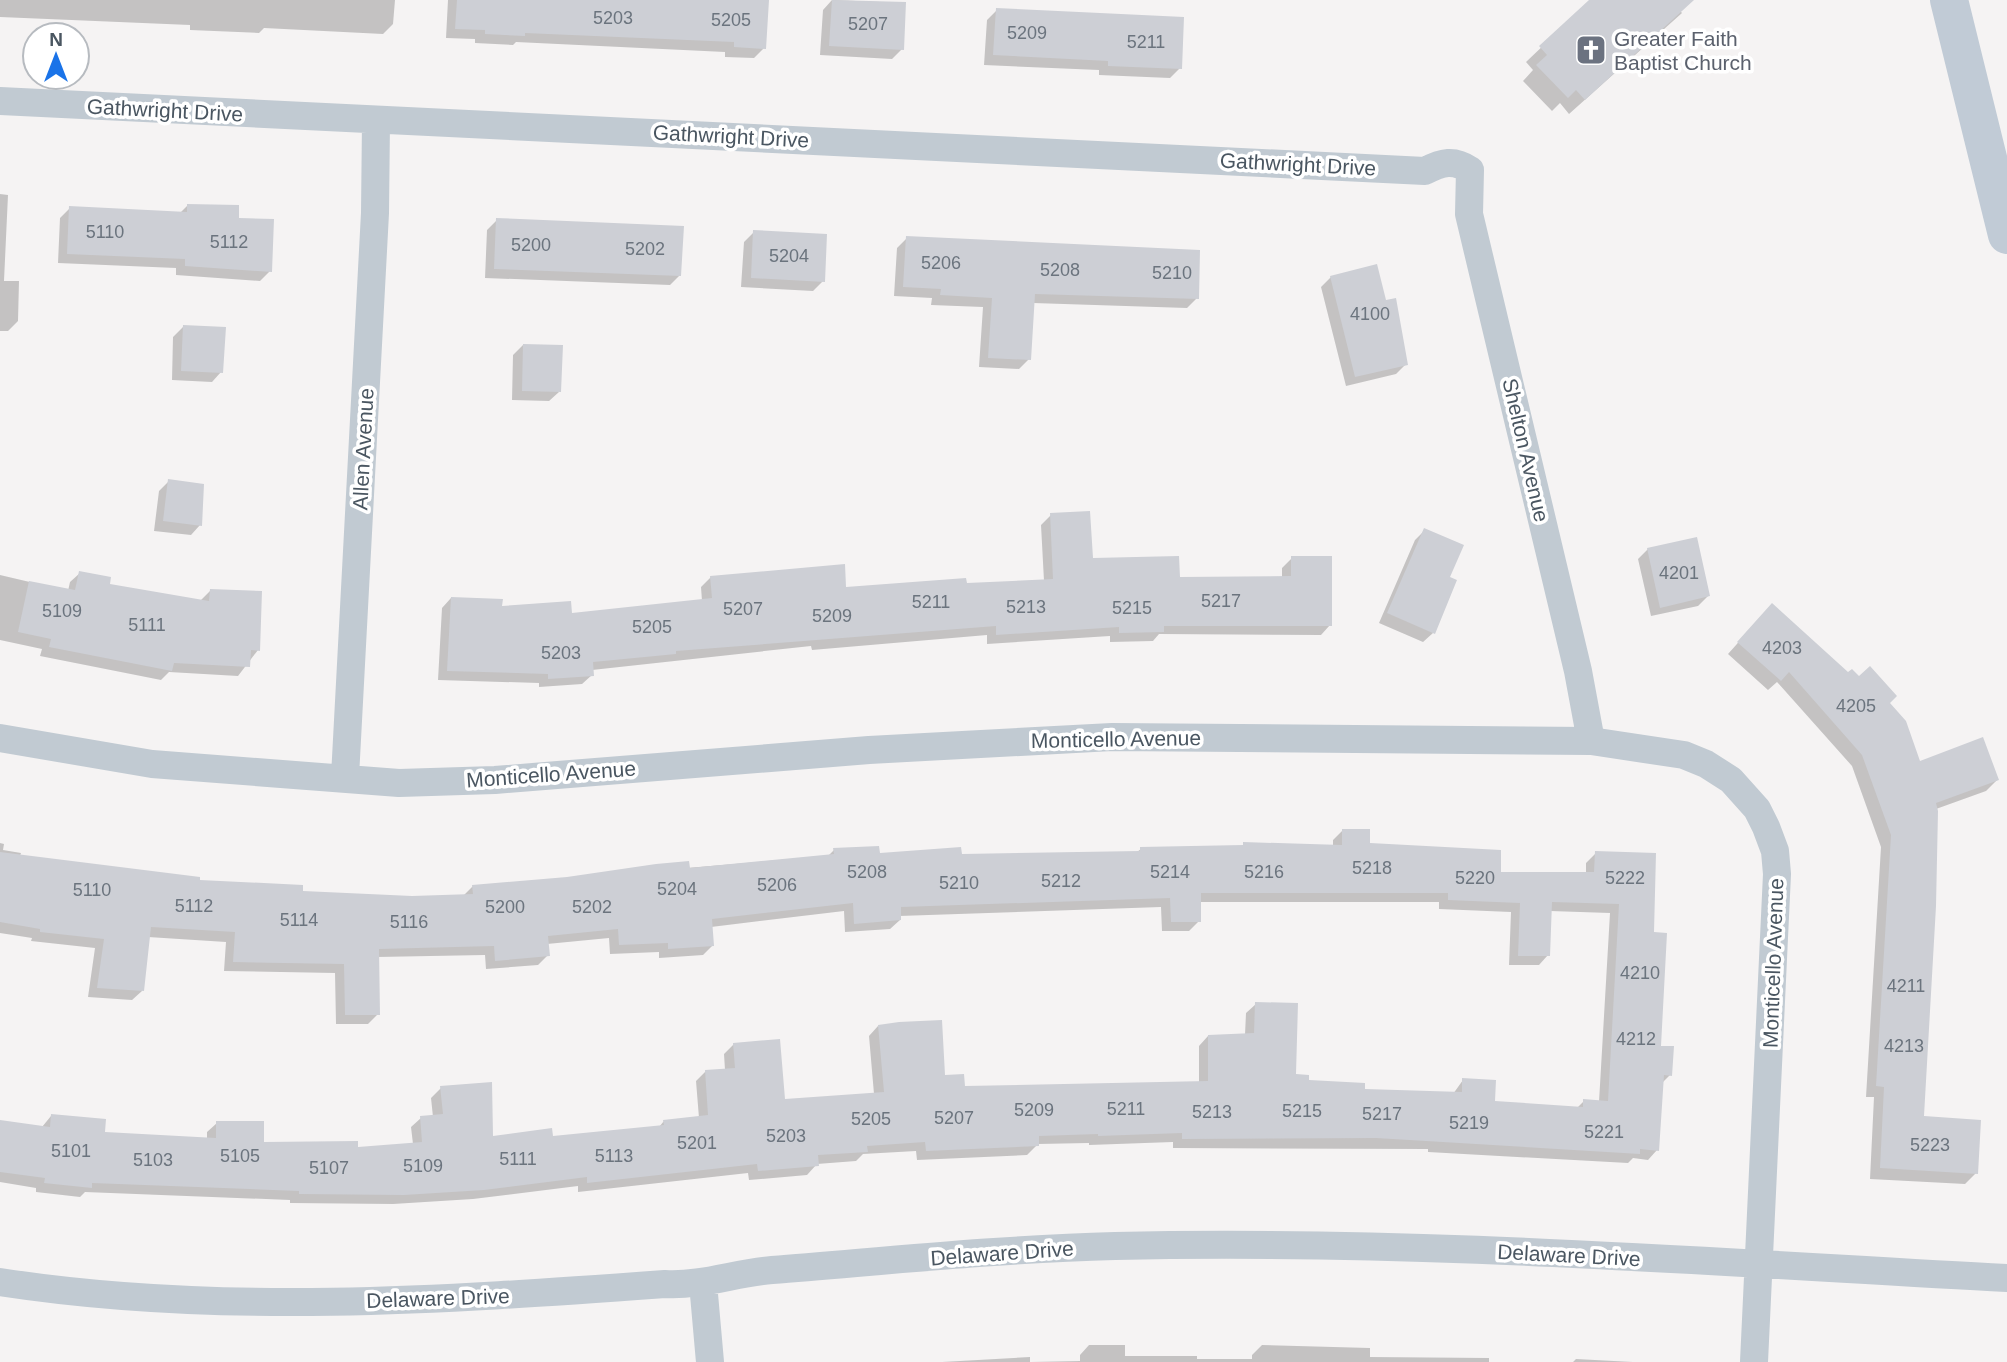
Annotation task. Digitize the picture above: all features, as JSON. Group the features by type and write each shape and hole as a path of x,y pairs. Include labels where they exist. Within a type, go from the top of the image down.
{"main road":[{"path":"1949,0 2007,234"}],"street":[{"name":"Gathwright Drive","path":"0,101 1425,171 1442,162 1461,164"},
{"name":"Allen Avenue","path":"345,777 374,227 376,121"},
{"name":"Shelton Avenue","path":"1461,164 1470,170 1469,214 1578,671 1591,741"},
{"name":"Monticello Avenue","path":"0,738 152,764 306,778 345,777 399,783 495,780 869,750 1112,737 1591,741 1684,755 1706,764 1731,780 1757,809 1774,851 1777,874 1754,1362"},
{"name":"Delaware Drive","path":"0,1282 41,1289 226,1302 448,1300 703,1283 758,1272 983,1253 1114,1246 1351,1244 2007,1278"},
{"path":"703,1283 710,1362"}],"building":[{"path":"457,0 769,0 766,49 734,47 734,42 525,33 525,36 485,34 485,30 455,29"},
{"path":"832,0 906,2 904,50 829,46"},
{"name":"Greater Faith Baptist Church","path":"1589,0 1694,0 1585,100 1576,90 1568,98 1536,65 1547,55 1539,46"},
{"path":"996,8 1184,17 1182,69 1108,66 1108,61 993,55"},
{"path":"187,204 239,205 239,218 274,219 272,272 185,266 185,259 67,254 69,206 187,212"},
{"path":"496,218 684,226 681,276 494,269"},
{"path":"753,230 827,234 825,282 751,278"},
{"path":"906,236 1200,250 1199,299 1035,294 1031,360 988,358 992,298 940,295 941,289 903,287"},
{"path":"1377,264 1386,300 1396,298 1408,365 1355,377 1330,276"},
{"path":"183,325 226,327 223,373 181,371"},
{"path":"523,344 563,345 561,392 522,391"},
{"path":"168,479 204,484 202,526 163,521"},
{"path":"1090,511 1093,558 1179,556 1180,577 1291,576 1291,556 1332,556 1332,626 1164,626 1164,632 1119,633 1119,627 996,635 996,626 676,651 676,654 593,662 594,676 548,679 548,674 447,671 451,597 503,599 502,606 571,601 572,613 712,598 710,576 845,564 846,587 966,578 967,583 1053,579 1050,513"},
{"path":"1424,528 1464,545 1450,577 1457,580 1435,634 1387,613"},
{"path":"1697,537 1710,596 1660,608 1647,548"},
{"path":"79,571 111,577 110,584 209,601 210,589 262,591 260,651 251,650 250,667 174,663 172,671 49,647 51,639 18,632 29,581 75,590"},
{"path":"1772,603 1848,672 1852,669 1859,676 1870,666 1897,696 1890,703 1906,721 1920,761 1983,737 1999,780 1936,803 1936,906 1924,1116 1981,1120 1978,1174 1880,1168 1884,1087 1876,1086 1891,835 1862,755 1789,672 1781,681 1737,642"},
{"path":"1342,829 1370,829 1370,843 1501,850 1501,872 1594,872 1595,851 1656,853 1654,932 1667,933 1661,1046 1674,1046 1672,1076 1664,1075 1659,1151 1640,1149 1640,1154 1376,1138 1182,1139 1182,1133 1039,1136 1039,1146 926,1151 925,1142 867,1146 868,1152 818,1155 819,1166 758,1171 757,1164 587,1183 587,1177 484,1190 404,1195 299,1194 299,1191 92,1183 92,1188 44,1183 45,1178 0,1172 0,1120 50,1127 51,1114 106,1119 105,1132 216,1138 216,1121 264,1121 264,1142 358,1141 358,1147 422,1142 420,1116 443,1114 440,1086 492,1082 493,1136 552,1128 553,1136 664,1125 663,1120 708,1115 705,1070 735,1068 733,1043 780,1039 785,1099 884,1092 878,1025 899,1022 942,1020 945,1075 964,1074 965,1086 1208,1081 1208,1035 1254,1033 1255,1002 1298,1003 1296,1074 1309,1075 1309,1080 1365,1083 1365,1089 1462,1092 1462,1078 1496,1080 1495,1101 1583,1107 1583,1099 1608,1101 1619,904 1552,902 1550,956 1518,956 1520,903 1448,900 1448,893 1201,893 1201,922 1171,922 1170,898 901,907 901,920 854,924 853,903 712,919 714,946 668,949 668,943 619,945 618,929 548,936 550,956 495,961 494,946 379,949 380,1015 345,1015 344,964 233,962 235,932 151,927 144,991 97,988 104,939 40,932 40,929 0,922 0,852 200,877 200,880 303,885 303,891 412,896 473,894 472,885 567,877 656,864 689,861 690,868 834,854 833,848 879,846 880,853 961,847 962,854 1140,851 1140,847 1243,845 1243,842 1342,845"}],"place":[{"name":"Greater Faith Baptist Church","path":"1591,50"}]}
